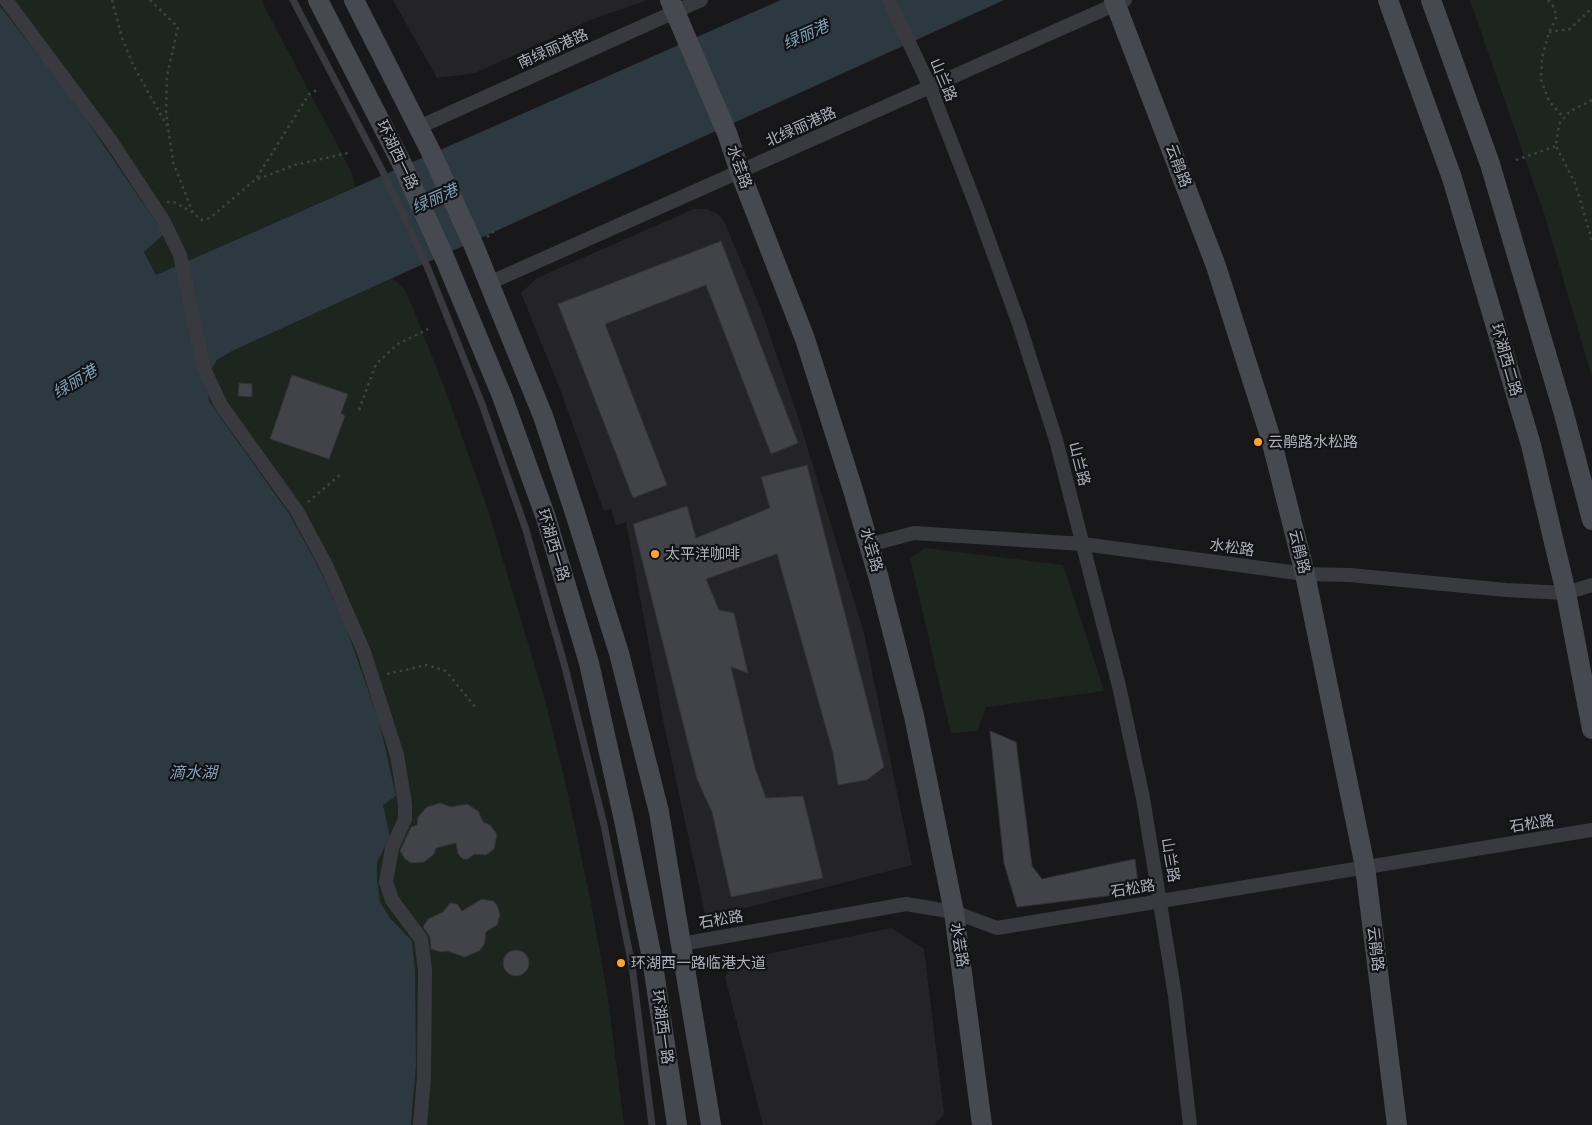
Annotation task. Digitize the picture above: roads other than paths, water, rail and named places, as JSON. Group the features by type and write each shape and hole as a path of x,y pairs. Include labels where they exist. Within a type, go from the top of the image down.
{"main road":[{"name":"环湖西一路","path":"318,0 402,162 445,259 502,396 546,518 588,663 624,820 652,958 677,1125"},
{"name":"环湖西一路","path":"354,0 430,150 489,283 542,416 618,652 659,812 711,1125"},
{"name":"环湖西二路","path":"1388,0 1452,178 1531,444 1566,593 1592,729"},
{"path":"1431,0 1490,164 1562,404 1592,520"},
{"name":"云鹃路","path":"1119,1 1216,266 1271,439 1305,574 1365,867 1398,1125"},
{"name":"水芸路","path":"673,6 727,133 740,172 805,339 869,545 914,716 954,912 982,1125"}],"street":[{"path":"6,0 111,141 163,220 180,255 204,369 221,405 297,511 327,567 350,617 372,676 397,756 405,804 405,819 392,848 386,882 392,900 421,939 425,970 424,1077 420,1125"},
{"name":"南绿丽港路","path":"419,127 673,6 701,0"},
{"name":"山兰路","path":"889,0 930,87 978,208 1019,324 1056,440 1119,686 1143,798 1175,996 1190,1125"},
{"name":"北绿丽港路","path":"489,283 1119,1"},
{"name":"水松路","path":"869,545 914,533 1083,544 1305,574 1350,575 1506,590 1566,593 1592,585"},
{"name":"石松路","path":"682,944 906,904 954,912 997,928 1592,830"}],"lane":[{"path":"293,0 382,170 427,266 482,404 523,521 565,667 604,825 632,966 652,1125"}],"water":[{"name":"滴水湖","path":"781,0 1004,0 232,351 217,360 209,373 209,401 290,515 319,568 344,622 379,721 396,796 383,805 390,836 377,863 380,902 390,918 412,941 415,970 416,1066 411,1125 0,1125 0,6 68,93 164,234 144,252 156,275"}],"place":[{"name":"云鹃路水松路","path":"1258,442"},
{"name":"太平洋咖啡","path":"655,554"},
{"name":"环湖西一路临港大道","path":"621,963"}],"water label":[{"name":"绿丽港","path":"806,35"},
{"name":"绿丽港","path":"435,199"},
{"name":"绿丽港","path":"75,382"}]}
